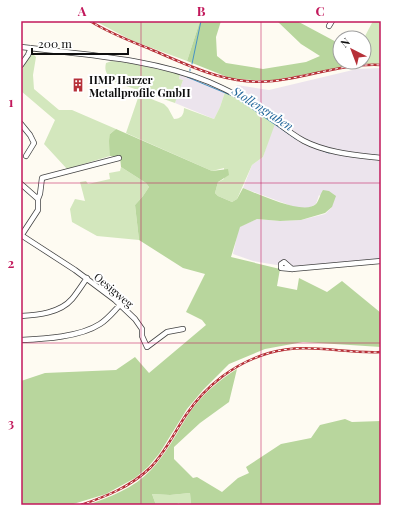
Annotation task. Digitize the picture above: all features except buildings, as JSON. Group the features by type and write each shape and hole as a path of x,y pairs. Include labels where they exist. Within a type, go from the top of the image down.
{"street":[{"path":"21,47 149,64 187,74 235,94 306,142 344,153 381,158"},
{"path":"21,65 31,48"},
{"path":"21,124 30,135 34,143 26,156"},
{"path":"21,236 38,210 38,199 42,178 119,158"},
{"path":"21,184 38,199"},
{"name":"Oesigweg","path":"21,236 86,278 120,305 135,319 142,329 142,336 147,347 167,332 183,329"},
{"path":"292,269 381,261"},
{"path":"21,316 40,314 63,307 72,299 86,278"},
{"path":"21,340 55,338 92,328 104,321 120,305"}],"shaded area":[{"path":"372,68 381,68 381,260 294,268 253,261 233,254 239,227 257,219 280,221 301,220 325,214 332,207 319,195 316,204 309,208 297,208 243,188 252,165 263,157 271,131 277,120 248,98 235,91 237,85 269,90 353,70 372,70"},
{"path":"180,74 225,92 214,119 175,103 183,80 179,79"}],"green space":[{"path":"95,21 200,21 187,61 133,41"},
{"path":"200,21 221,21 216,37 217,56 226,63 263,69 306,62 320,56 301,44 277,21 297,21 332,40 332,70 274,80 230,78 187,61"},
{"path":"373,21 381,21 381,64 372,64 372,30 368,30"},
{"path":"33,54 36,57 33,75 34,89 59,110 72,110 116,129 110,134 110,156 67,169 44,144 55,120 21,91 21,75 23,66 28,57"},
{"path":"112,61 129,63 180,74 179,79 183,80 175,103 112,81 105,68 106,63"},
{"path":"225,92 246,102 275,124 263,157 252,165 237,199 232,202 218,196 215,193 218,182 224,179 224,168 212,171 126,133 138,98 141,95 164,104 174,119 182,116 184,108 214,119"},
{"path":"116,129 212,171 228,169 229,175 218,182 215,193 218,196 232,202 237,199 243,188 291,206 301,207 310,207 316,204 323,190 329,191 336,196 332,207 325,213 301,220 280,221 257,219 240,227 231,257 280,269 277,286 297,290 299,278 327,292 342,281 381,313 381,347 303,342 265,349 229,364 203,390 187,409 159,454 148,467 135,478 106,494 70,505 21,505 21,381 45,373 116,370 135,357 149,373 206,325 202,320 186,312 205,274 183,268 139,240 135,205 149,187 146,183 121,167 120,157 110,156 110,134"},
{"path":"121,167 146,183 149,187 135,205 139,240 97,236 72,222 70,209 75,199 85,201 80,182 86,181 88,184 110,179 109,173 120,171"},
{"path":"237,369 229,402 200,423 174,447 174,459 193,478 197,477 222,492 238,478 249,473 246,467 281,444 311,438 320,425 345,419 352,422 381,421 381,505 191,505 190,493 170,495 152,494 156,505 87,505 129,487 151,470 162,457 190,412 205,394 217,383"},
{"path":"190,493 191,505 183,505 178,503 177,505 156,505 152,494 170,495"}],"waterway":[{"name":"Stollengraben","path":"192,64 201,21"},
{"name":"Stollengraben","path":"187,77 235,97 296,139"},
{"name":"Stollengraben","path":"308,145 329,153"}],"railway":[{"path":"90,21 120,36 195,68 225,78 256,82 273,81 340,68 381,65"},
{"path":"81,505 118,490 142,475 160,456 186,415 203,394 222,376 244,363 269,353 297,348 381,352"}],"place":[{"name":"HMP Harzer Metallprofile GmbH","path":"78,85"}]}
